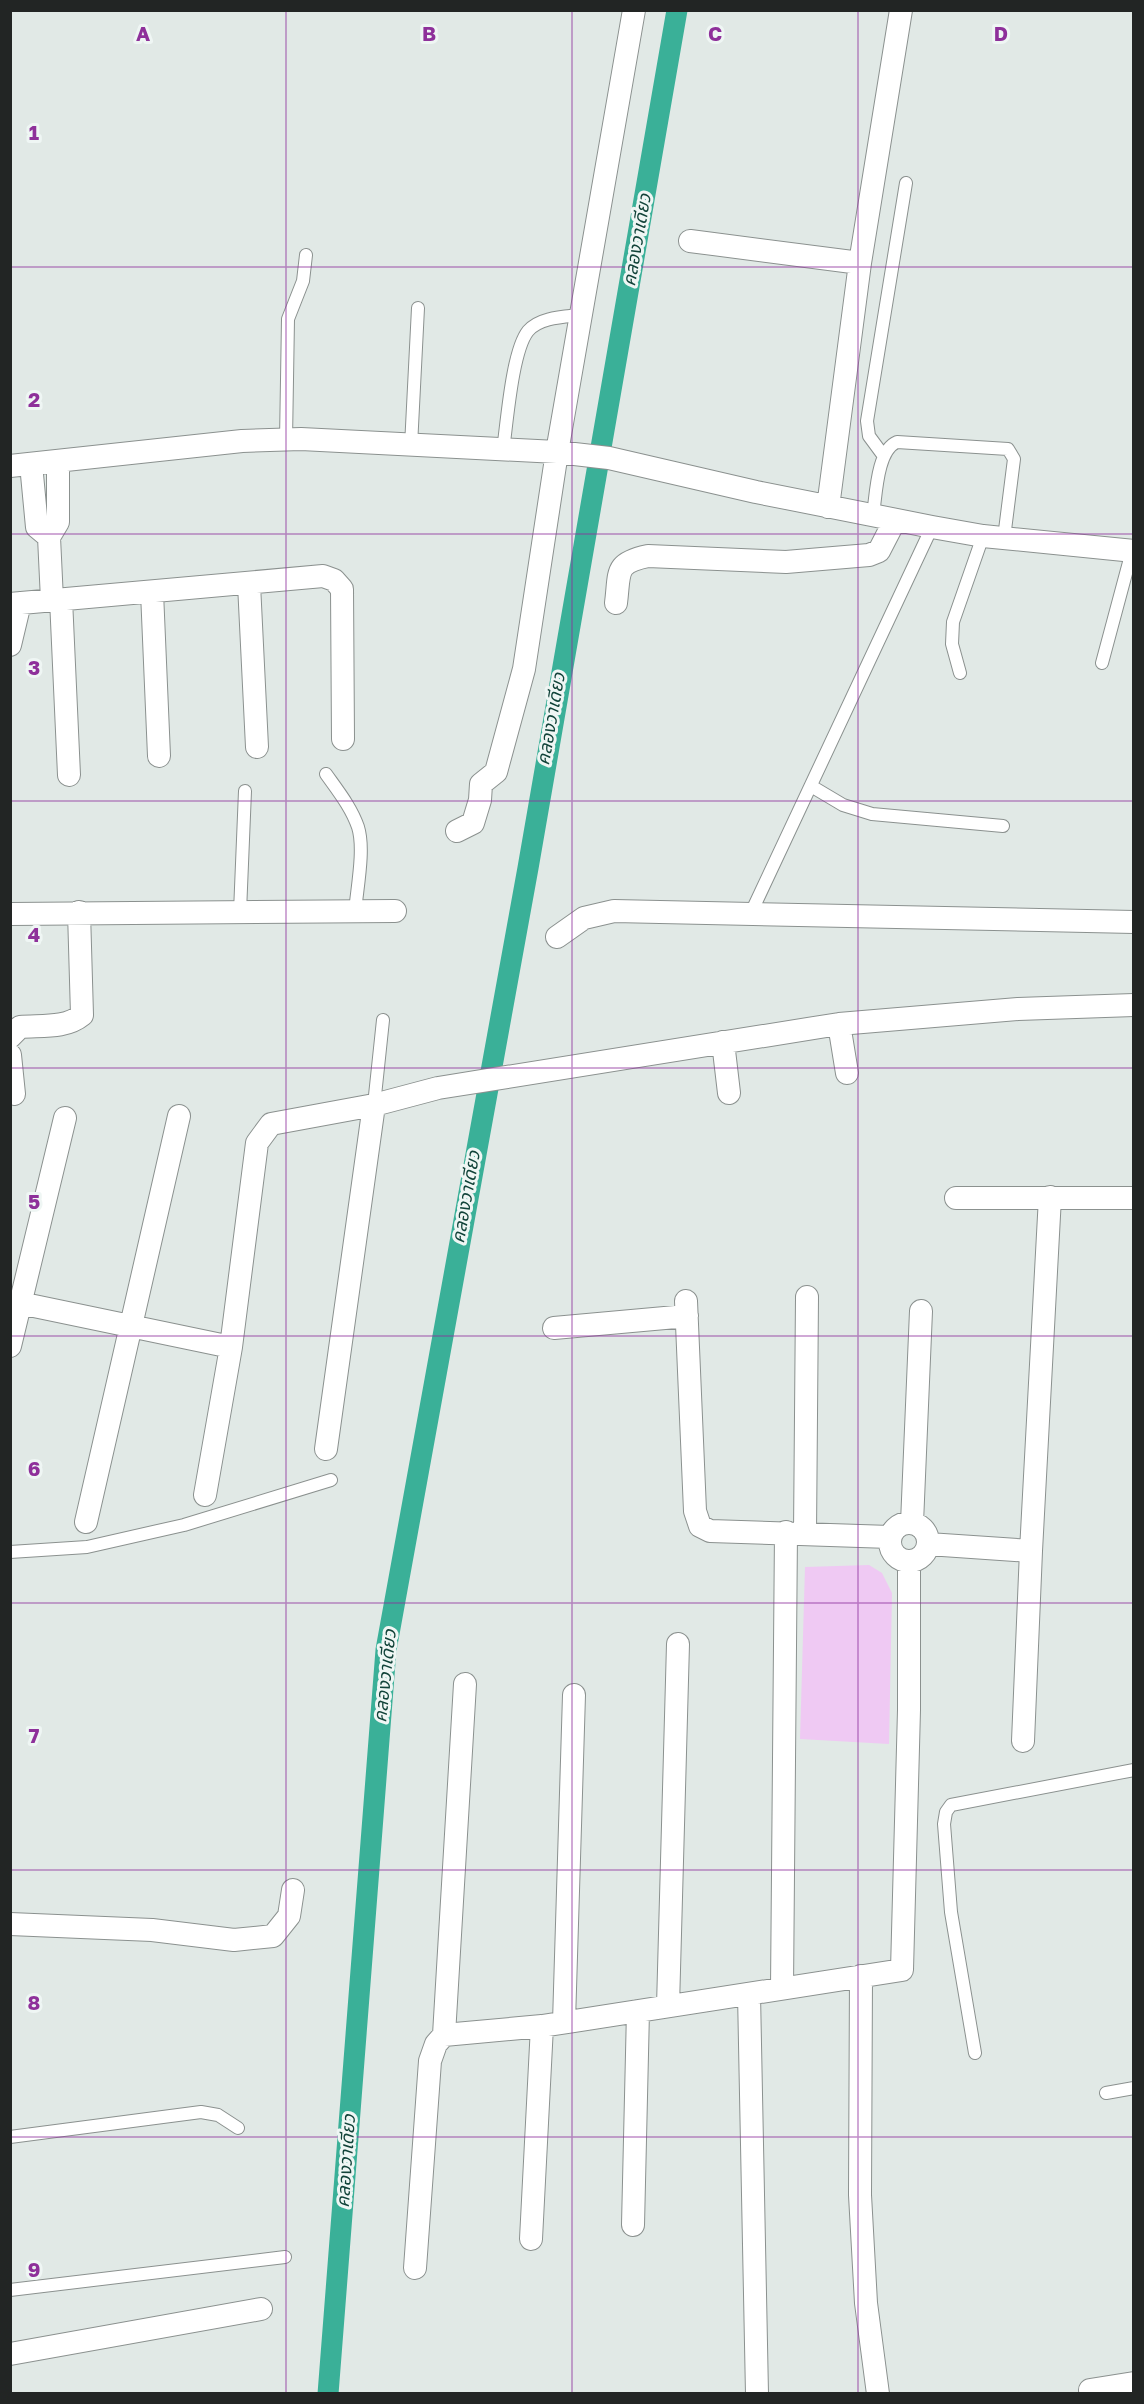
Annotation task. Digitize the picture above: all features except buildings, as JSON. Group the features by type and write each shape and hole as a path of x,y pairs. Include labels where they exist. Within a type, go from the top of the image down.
{"street":[{"path":"456,831 473,823 480,800 481,784 496,772 524,669 565,453 581,315 634,10"},
{"path":"828,507 860,263 901,10"},
{"path":"690,241 860,263"},
{"path":"49,537 37,527 21,465 242,441 286,440 565,453 609,458 828,507 932,527 993,537 1133,551"},
{"path":"58,462 58,522 49,537 69,775"},
{"path":"615,603 620,569 629,560 648,556 786,562 869,555 879,551 884,518"},
{"path":"10,645 15,603 323,576 334,580 342,589 343,739"},
{"path":"249,584 257,747"},
{"path":"152,592 159,756"},
{"path":"10,914 395,911"},
{"path":"556,937 584,918 614,911 1134,922"},
{"path":"10,1037 20,1026 66,1024 74,1022 82,1015 78,912"},
{"path":"205,1495 231,1347 257,1143 271,1124 374,1105 438,1088 839,1024 1018,1009 1134,1005"},
{"path":"839,1024 848,1073"},
{"path":"723,1042 729,1093"},
{"path":"10,1055 14,1094"},
{"path":"326,1449 374,1105"},
{"path":"86,1522 179,1116"},
{"path":"10,1346 15,1302 65,1118"},
{"path":"1023,1741 1050,1197"},
{"path":"956,1198 1134,1198"},
{"path":"782,1988 796,1533 807,1297"},
{"path":"15,1302 130,1324 231,1347"},
{"path":"554,1328 687,1308 695,1511 700,1526 710,1531 890,1537"},
{"path":"912,1523 921,1311"},
{"path":"901,1524 918,1524 926,1533 928,1544 920,1558 909,1561 894,1554 890,1537 901,1524"},
{"path":"928,1544 1031,1551"},
{"path":"444,2035 553,2024 902,1970 909,1710 909,1561"},
{"path":"668,2006 678,1644"},
{"path":"414,2268 430,2061 436,2044 444,2035 465,1684"},
{"path":"531,2239 553,2024 574,1695"},
{"path":"10,1924 152,1930 234,1940 273,1936 289,1916 293,1890"},
{"path":"861,1976 860,2195 866,2303 878,2394"},
{"path":"749,1994 757,2394"},
{"path":"633,2225 638,2011"},
{"path":"10,2354 261,2309"},
{"path":"1090,2390 1134,2383"}],"lane":[{"path":"884,518 883,455 869,436 867,421 906,183"},
{"path":"286,440 288,319 303,281 306,255"},
{"path":"411,446 418,308"},
{"path":"503,450 519,347 529,330 549,319 581,315"},
{"path":"883,455 890,445 897,442 1008,449 1014,459 993,537 953,622 952,644 960,674"},
{"path":"750,915 932,527"},
{"path":"1102,663 1133,551"},
{"path":"326,774 348,804 359,829 360,849 355,912"},
{"path":"811,786 843,805 872,814 1004,826"},
{"path":"240,912 245,791"},
{"path":"374,1105 383,1020"},
{"path":"10,1552 87,1547 184,1525 331,1480"},
{"path":"975,2053 951,1912 945,1848 946,1812 951,1805 1134,1770"},
{"path":"1106,2093 1134,2088"},
{"path":"10,2137 201,2112 218,2115 238,2128"},
{"path":"10,2290 285,2257"}],"shaded area":[{"path":"869,1565 882,1573 892,1593 889,1744 800,1739 805,1567"}],"waterway":[{"name":"คลองวาเดียว","path":"328,2394 386,1650 528,868 677,10"}]}
